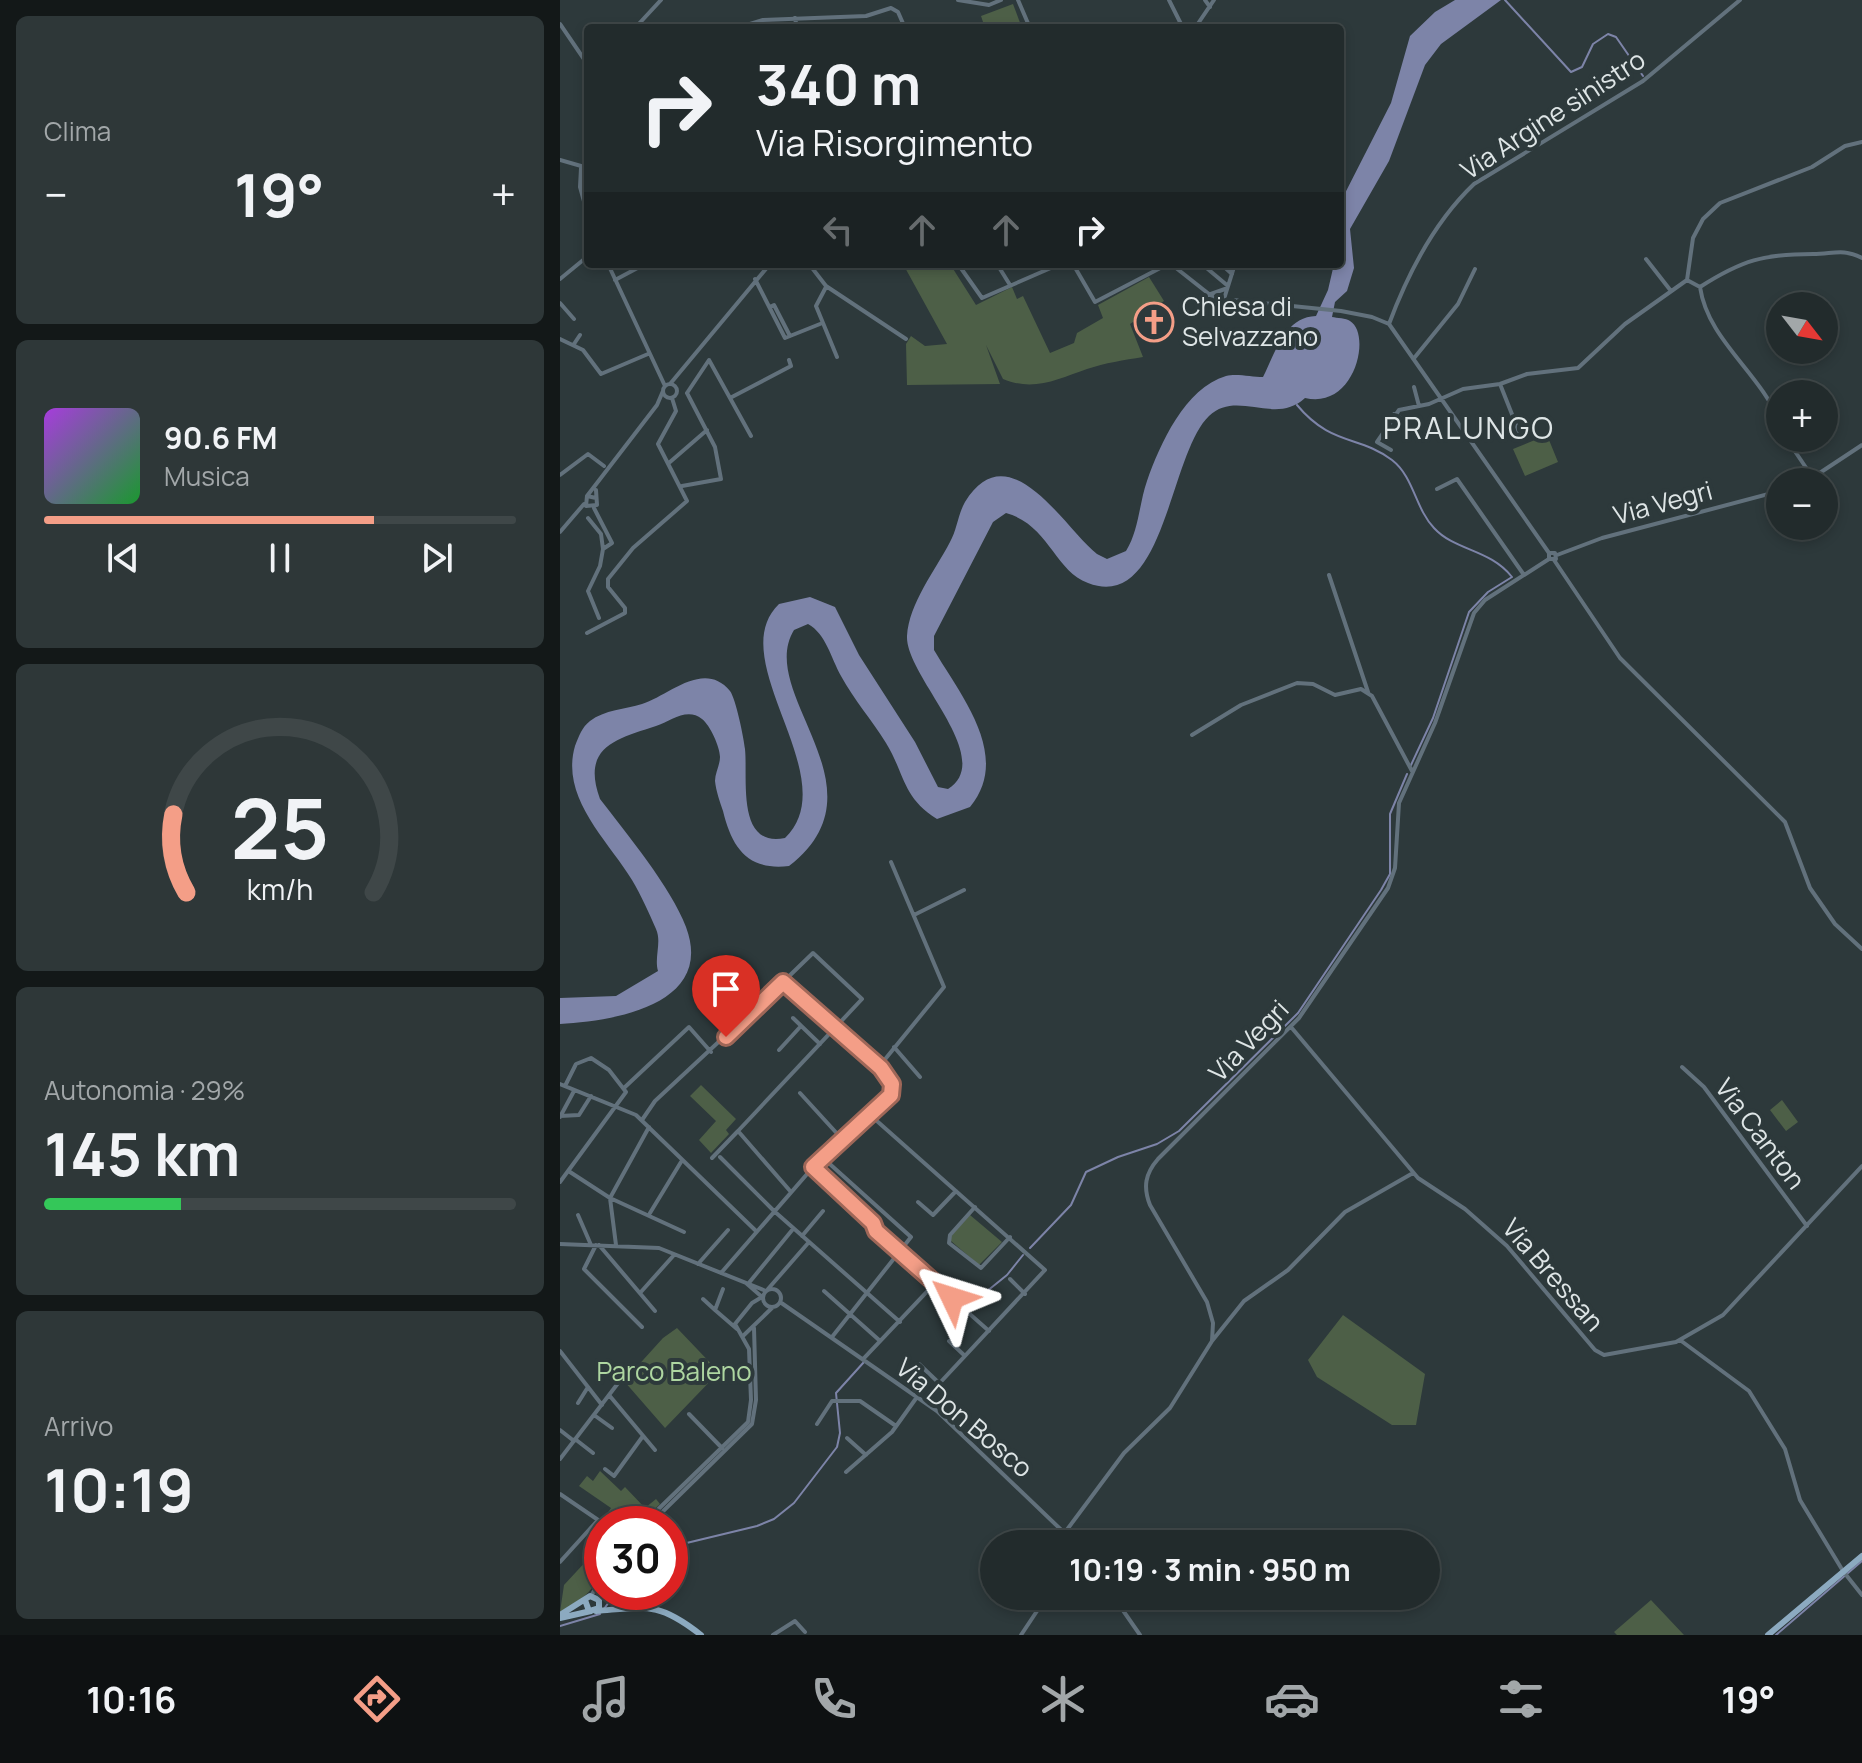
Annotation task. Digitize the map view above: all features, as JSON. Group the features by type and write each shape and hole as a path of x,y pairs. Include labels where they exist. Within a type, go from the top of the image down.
{"main road":[{"path":"1768,1635 1845,1574 1862,1556"},
{"path":"560,1617 584,1601"},
{"path":"560,1617 589,1610"},
{"path":"658,1610 680,1619 701,1635"}],"street":[{"path":"639,24 661,0"},
{"path":"958,0 989,5 1001,0"},
{"path":"1018,0 1028,24"},
{"path":"1169,0 1181,24"},
{"path":"1205,0 1210,7"},
{"path":"1198,24 1214,0"},
{"name":"Via Argine sinistro","path":"1387,323 1425,248 1458,199 1474,184 1643,81 1740,0"},
{"path":"750,24 795,18 845,19 895,8 903,24"},
{"path":"795,18 796,24"},
{"path":"561,28 584,60"},
{"path":"1391,450 1377,442 1394,414 1463,389 1500,384 1527,374 1578,368 1625,324 1687,280 1693,238 1703,219 1720,203 1812,167 1845,146 1862,142"},
{"path":"560,160 581,168 580,187 584,202"},
{"path":"1700,287 1740,263 1775,254 1840,250 1862,258"},
{"path":"560,279 584,259"},
{"path":"1646,259 1671,291"},
{"path":"587,633 625,613 625,608 608,587 608,579 673,510 685,504 670,462 658,444 676,411 610,268"},
{"path":"615,280 638,268"},
{"path":"588,504 596,487 657,405 666,387 766,268"},
{"path":"812,268 826,286 906,339"},
{"path":"961,268 980,298 1050,268"},
{"path":"999,268 1010,285"},
{"path":"1075,268 1095,302 1161,268"},
{"path":"1174,268 1205,295 1217,299 1315,307 1387,323 1415,357 1620,658 1785,822 1810,888 1835,924 1862,949"},
{"path":"1207,268 1228,286"},
{"path":"1225,268 1232,274"},
{"path":"1224,299 1234,268"},
{"path":"1415,357 1458,304 1475,269"},
{"path":"755,279 770,307 774,305 790,336 820,324"},
{"path":"1687,280 1700,287 1711,320 1766,395"},
{"path":"826,286 816,306 837,357"},
{"path":"1217,299 1228,286"},
{"path":"1205,295 1222,291"},
{"path":"560,303 574,319"},
{"path":"574,344 580,335"},
{"path":"560,339 574,344 588,355 599,375 648,354"},
{"path":"687,393 708,360 751,436"},
{"path":"730,398 791,366 789,360"},
{"path":"778,373 782,381"},
{"path":"657,405 671,398 678,390 680,374"},
{"path":"1500,384 1521,437"},
{"path":"666,387 687,393 716,451 721,479 681,487"},
{"path":"1414,387 1419,406"},
{"path":"1394,414 1408,423"},
{"path":"670,462 707,430"},
{"path":"1828,468 1862,445"},
{"path":"560,475 588,454 604,466"},
{"path":"1437,489 1457,479 1524,575"},
{"path":"596,487 596,498"},
{"name":"Via Vegri","path":"1212,1341 1211,1312 1150,1205 1145,1189 1147,1174 1158,1159 1291,1027 1388,888 1395,868 1395,815 1435,723 1474,613 1485,600 1552,557 1602,538 1766,495"},
{"path":"560,532 562,523 596,498"},
{"path":"588,504 596,498"},
{"path":"588,504 612,543 603,549"},
{"path":"588,518 601,534 603,549 600,566 588,591 599,618"},
{"path":"1329,575 1368,692 1412,771"},
{"path":"1192,735 1241,705 1297,683 1313,684 1335,695 1357,689 1368,692"},
{"path":"881,1068 894,1047 944,987 891,862"},
{"path":"914,915 964,890"},
{"path":"642,1120 655,1101 711,1052 813,953 862,999 712,1158"},
{"path":"721,1273 755,1230 822,1157 892,1089 881,1068 783,982"},
{"path":"793,1018 820,1044"},
{"path":"779,1050 801,1026"},
{"path":"625,1087 689,1027 711,1052"},
{"name":"Via Bressan","path":"1291,1027 1413,1173 1474,1215 1507,1246 1597,1352 1610,1354 1680,1340"},
{"path":"894,1047 920,1077"},
{"path":"560,1182 618,1108 626,1092 625,1087 591,1058 576,1064 563,1085 591,1096 618,1108 642,1120 681,1162 702,1176 755,1230"},
{"name":"Via Canton","path":"1682,1067 1704,1087 1807,1226"},
{"path":"560,1116 575,1090"},
{"path":"800,1093 842,1139"},
{"path":"560,1116 579,1115 591,1096"},
{"path":"869,1114 1010,1237 1043,1267 1045,1273 923,1401"},
{"path":"616,1245 610,1198 649,1127"},
{"path":"738,1131 791,1192"},
{"path":"720,1157 793,1229 900,1322"},
{"path":"822,1157 911,1237 832,1337"},
{"path":"650,1213 681,1162"},
{"name":"Via Canton","path":"1680,1340 1730,1309 1862,1166"},
{"path":"813,1167 899,1251 989,1331"},
{"path":"570,1172 610,1198 650,1213 684,1232"},
{"path":"1067,1530 1124,1453 1170,1408 1212,1341 1244,1301 1288,1270 1345,1212 1413,1173"},
{"path":"918,1202 933,1215 956,1190"},
{"path":"975,1207 950,1235 949,1243 981,1268 1010,1237"},
{"path":"802,1236 823,1211"},
{"path":"578,1215 586,1237 655,1311"},
{"path":"752,1303 749,1285 793,1229"},
{"path":"697,1264 728,1230"},
{"path":"583,1245 586,1237"},
{"path":"737,1329 737,1320 778,1280 809,1242"},
{"path":"560,1244 646,1245 749,1285 777,1290"},
{"path":"595,1245 584,1269 642,1327"},
{"path":"640,1293 674,1255"},
{"path":"1010,1279 1025,1294"},
{"path":"744,1335 780,1302 778,1280"},
{"path":"824,1291 882,1342 935,1283"},
{"path":"749,1285 762,1297 765,1305 774,1307"},
{"path":"715,1310 723,1289"},
{"path":"668,1506 725,1451 744,1428 750,1411 749,1349 744,1335 703,1299"},
{"name":"Via Don Bosco","path":"780,1302 923,1401 1065,1530"},
{"path":"722,1317 737,1320"},
{"path":"663,1506 749,1431 754,1420 754,1328"},
{"path":"863,1358 879,1340"},
{"path":"1680,1340 1741,1382 1755,1398 1788,1454 1796,1493 1845,1574 1862,1595"},
{"path":"949,1341 965,1356"},
{"path":"560,1351 602,1405"},
{"path":"919,1364 939,1383"},
{"path":"560,1459 622,1378"},
{"path":"578,1403 588,1387"},
{"path":"609,1395 655,1450"},
{"path":"846,1472 896,1426 917,1397"},
{"path":"817,1424 834,1401 864,1403 896,1426"},
{"path":"689,1414 725,1451"},
{"path":"594,1415 612,1428"},
{"path":"560,1430 593,1453"},
{"path":"605,1469 614,1476 643,1436"},
{"path":"847,1438 866,1455"},
{"path":"560,1494 584,1510"},
{"path":"560,1562 584,1535"},
{"path":"1021,1635 1038,1610"},
{"path":"1123,1610 1140,1635"},
{"path":"773,1635 795,1621 805,1632"}],"green space":[{"path":"1013,4 1020,24 984,24 981,16"},
{"path":"905,268 953,268 976,305 1012,287 1017,299 1023,296 1050,353 1074,343 1077,333 1103,318 1098,305 1149,277 1164,301 1130,324 1143,357 1101,365 1046,383 1014,383 1003,379 986,345 1000,384 907,385 906,344 911,336 925,346 947,344"},
{"path":"1547,435 1558,462 1525,476 1513,449"},
{"path":"701,1085 736,1119 726,1130 729,1134 711,1153 699,1140 716,1121 690,1096"},
{"path":"1782,1100 1798,1122 1786,1131 1770,1110"},
{"path":"970,1215 1002,1242 979,1265 950,1237"},
{"path":"1343,1315 1425,1374 1416,1425 1392,1425 1317,1377 1308,1360"},
{"name":"Parco Baleno","path":"677,1328 719,1372 665,1428 624,1381 663,1338"},
{"path":"600,1471 621,1491 625,1487 643,1506 608,1506 579,1486 587,1476 593,1481"},
{"path":"656,1499 660,1504 658,1506 647,1506"},
{"path":"584,1563 584,1596 560,1612 564,1585"},
{"path":"1651,1600 1684,1635 1617,1635 1614,1632"}],"water":[{"path":"1455,0 1501,0 1441,44 1425,65 1389,161 1350,229 1354,268 1347,291 1335,302 1332,317 1350,321 1359,340 1359,354 1347,382 1336,393 1322,399 1305,398 1281,409 1232,406 1209,416 1195,435 1150,553 1134,575 1114,586 1088,583 1076,577 1042,537 1020,519 1006,513 993,522 934,636 934,650 968,706 984,747 986,767 982,787 970,807 937,819 917,802 886,743 841,676 824,640 808,624 794,630 787,655 791,683 825,774 827,805 817,836 789,866 775,867 752,861 731,836 715,778 720,753 702,719 691,714 679,716 606,748 595,767 600,799 670,895 686,927 691,953 686,975 673,991 654,1004 607,1019 560,1024 560,998 616,996 658,971 658,934 651,917 632,880 589,818 574,783 572,765 575,746 585,726 602,714 642,704 686,682 709,678 720,682 730,691 739,719 752,822 758,833 769,838 785,838 800,813 802,784 764,656 765,628 779,604 810,597 835,607 859,655 915,742 938,787 948,789 960,775 962,758 956,738 910,653 907,636 912,611 952,537 965,502 982,483 1000,476 1018,480 1036,492 1097,554 1107,559 1126,551 1134,534 1152,466 1186,405 1211,382 1226,376 1263,377 1288,330 1305,318 1316,316 1328,290 1333,268 1344,268 1344,195 1391,103 1410,36 1435,12"}],"waterway":[{"path":"1505,0 1571,72 1582,67 1593,44 1608,34 1616,37 1643,76"},
{"path":"1297,405 1309,418 1333,434 1380,452 1392,460 1405,475 1428,520 1442,536 1483,555 1512,577 1488,592 1469,612 1433,718 1411,765"},
{"path":"1030,1248 1071,1205 1086,1172 1157,1144 1179,1131 1298,1013 1390,874 1390,814 1407,774"},
{"path":"981,1296 1007,1275 1023,1255"},
{"path":"688,1543 757,1526 774,1519 794,1503 837,1447 840,1433 836,1393 864,1362"},
{"path":"1776,1635 1862,1561"},
{"path":"560,1626 600,1614"}],"place":[{"name":"Chiesa di Selvazzano","path":"1154,322"}],"district":[{"name":"PRALUNGO","path":"1469,429"}],"route":[{"path":"726,1037 783,982 868,1060 881,1068 892,1084 891,1095 813,1167 873,1223 876,1231 952,1298"}]}
